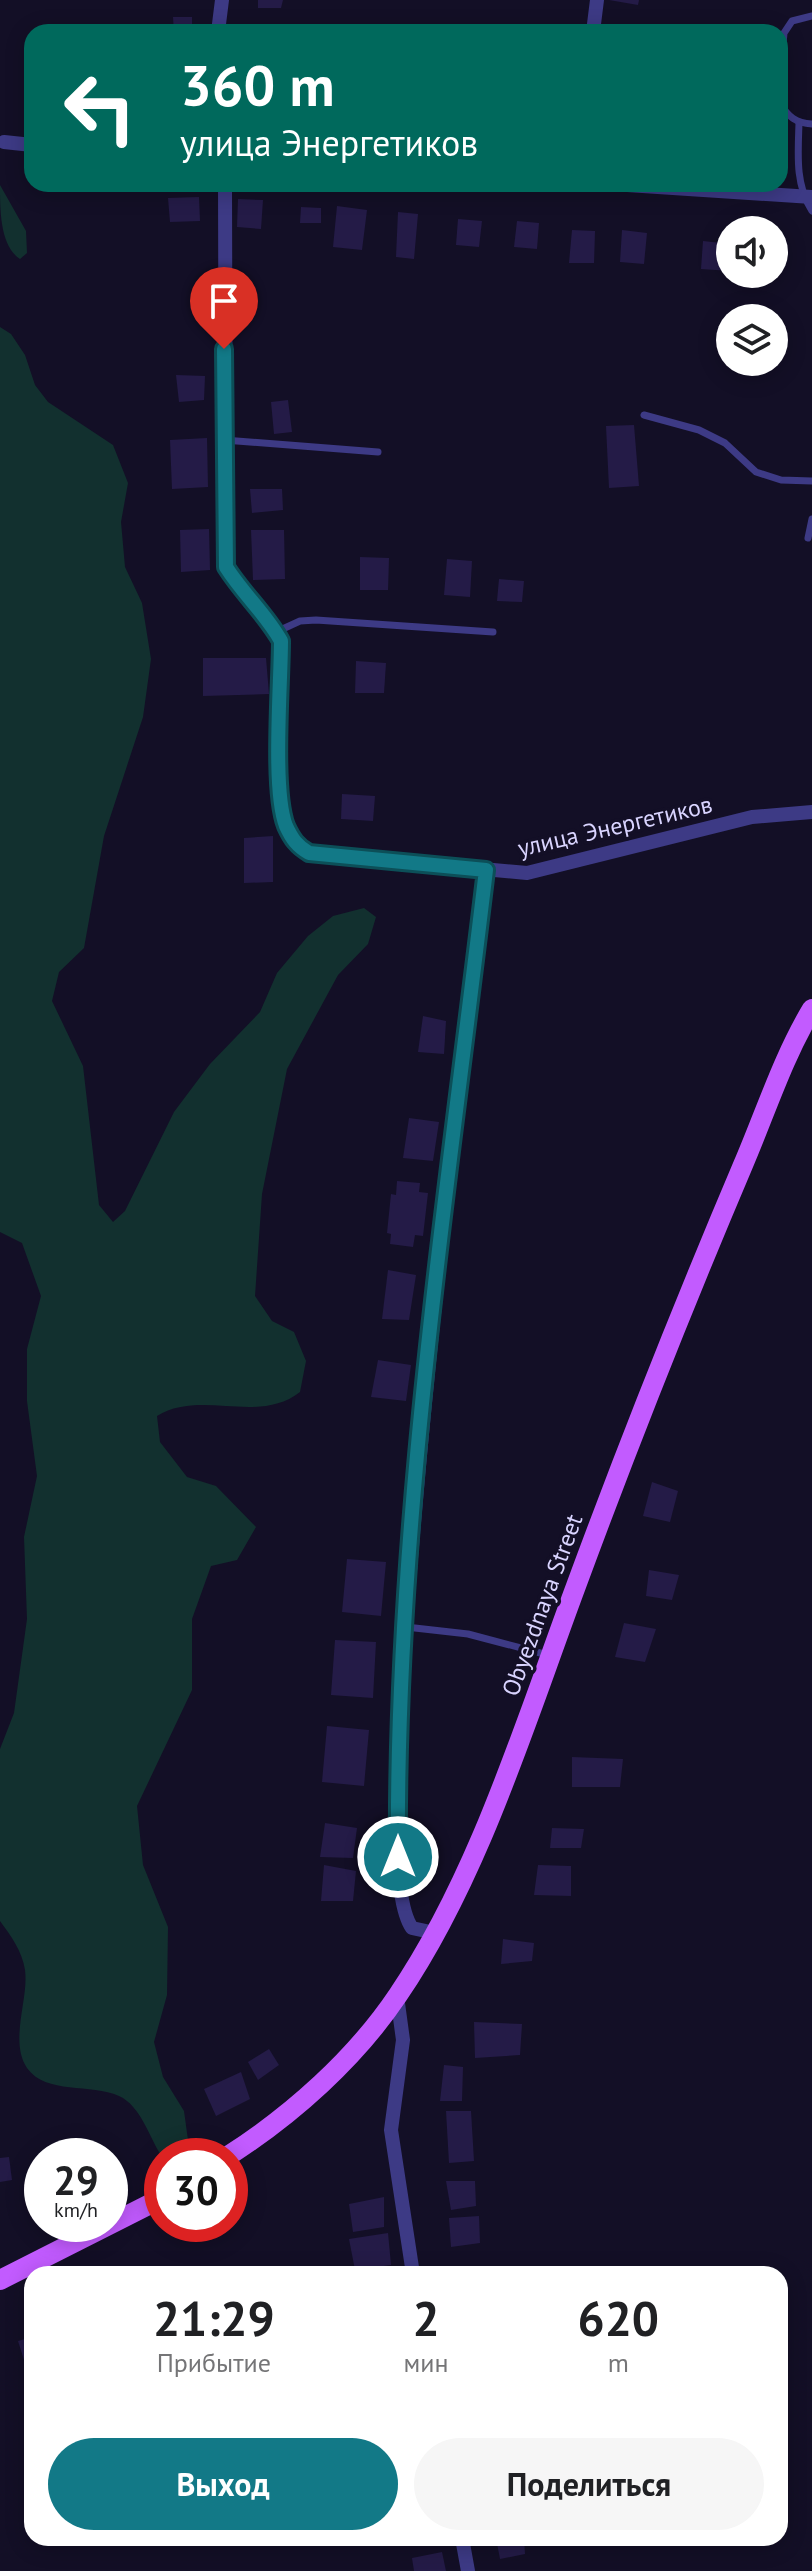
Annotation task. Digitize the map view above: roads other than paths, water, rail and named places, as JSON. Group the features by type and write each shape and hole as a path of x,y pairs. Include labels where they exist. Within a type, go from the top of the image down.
{"main road":[{"name":"Obyezdnaya Street","path":"248,2143 269,2130 346,2059 397,1996 435,1933 509,1772 550,1656 734,1186 812,1009"},
{"path":"40,2266 144,2208"},
{"path":"0,2280 24,2272"}],"street":[{"path":"219,24 222,0"},
{"path":"594,24 597,0"},
{"path":"4,142 24,144"},
{"path":"225,192 226,567 245,598 276,632"},
{"path":"733,192 808,197"},
{"name":"улица Энергетиков","path":"276,632 281,641 280,785 285,823 296,845 309,853 527,873 752,817 812,812"},
{"path":"435,1933 412,1928 406,1919 398,1857 397,1756 424,1383 486,870"},
{"path":"397,1996 403,2040 391,2130 412,2266"},
{"path":"463,2546 468,2571"}],"lane":[{"path":"788,27 792,21 812,16"},
{"path":"788,115 799,123 812,124"},
{"path":"799,123 797,162 812,211"},
{"path":"644,415 699,430 725,443 756,472 781,480 812,481"},
{"path":"224,440 378,452"},
{"path":"808,538 812,519"},
{"path":"276,632 300,621 316,620 493,632"},
{"path":"406,1627 468,1634 550,1656"}]}
